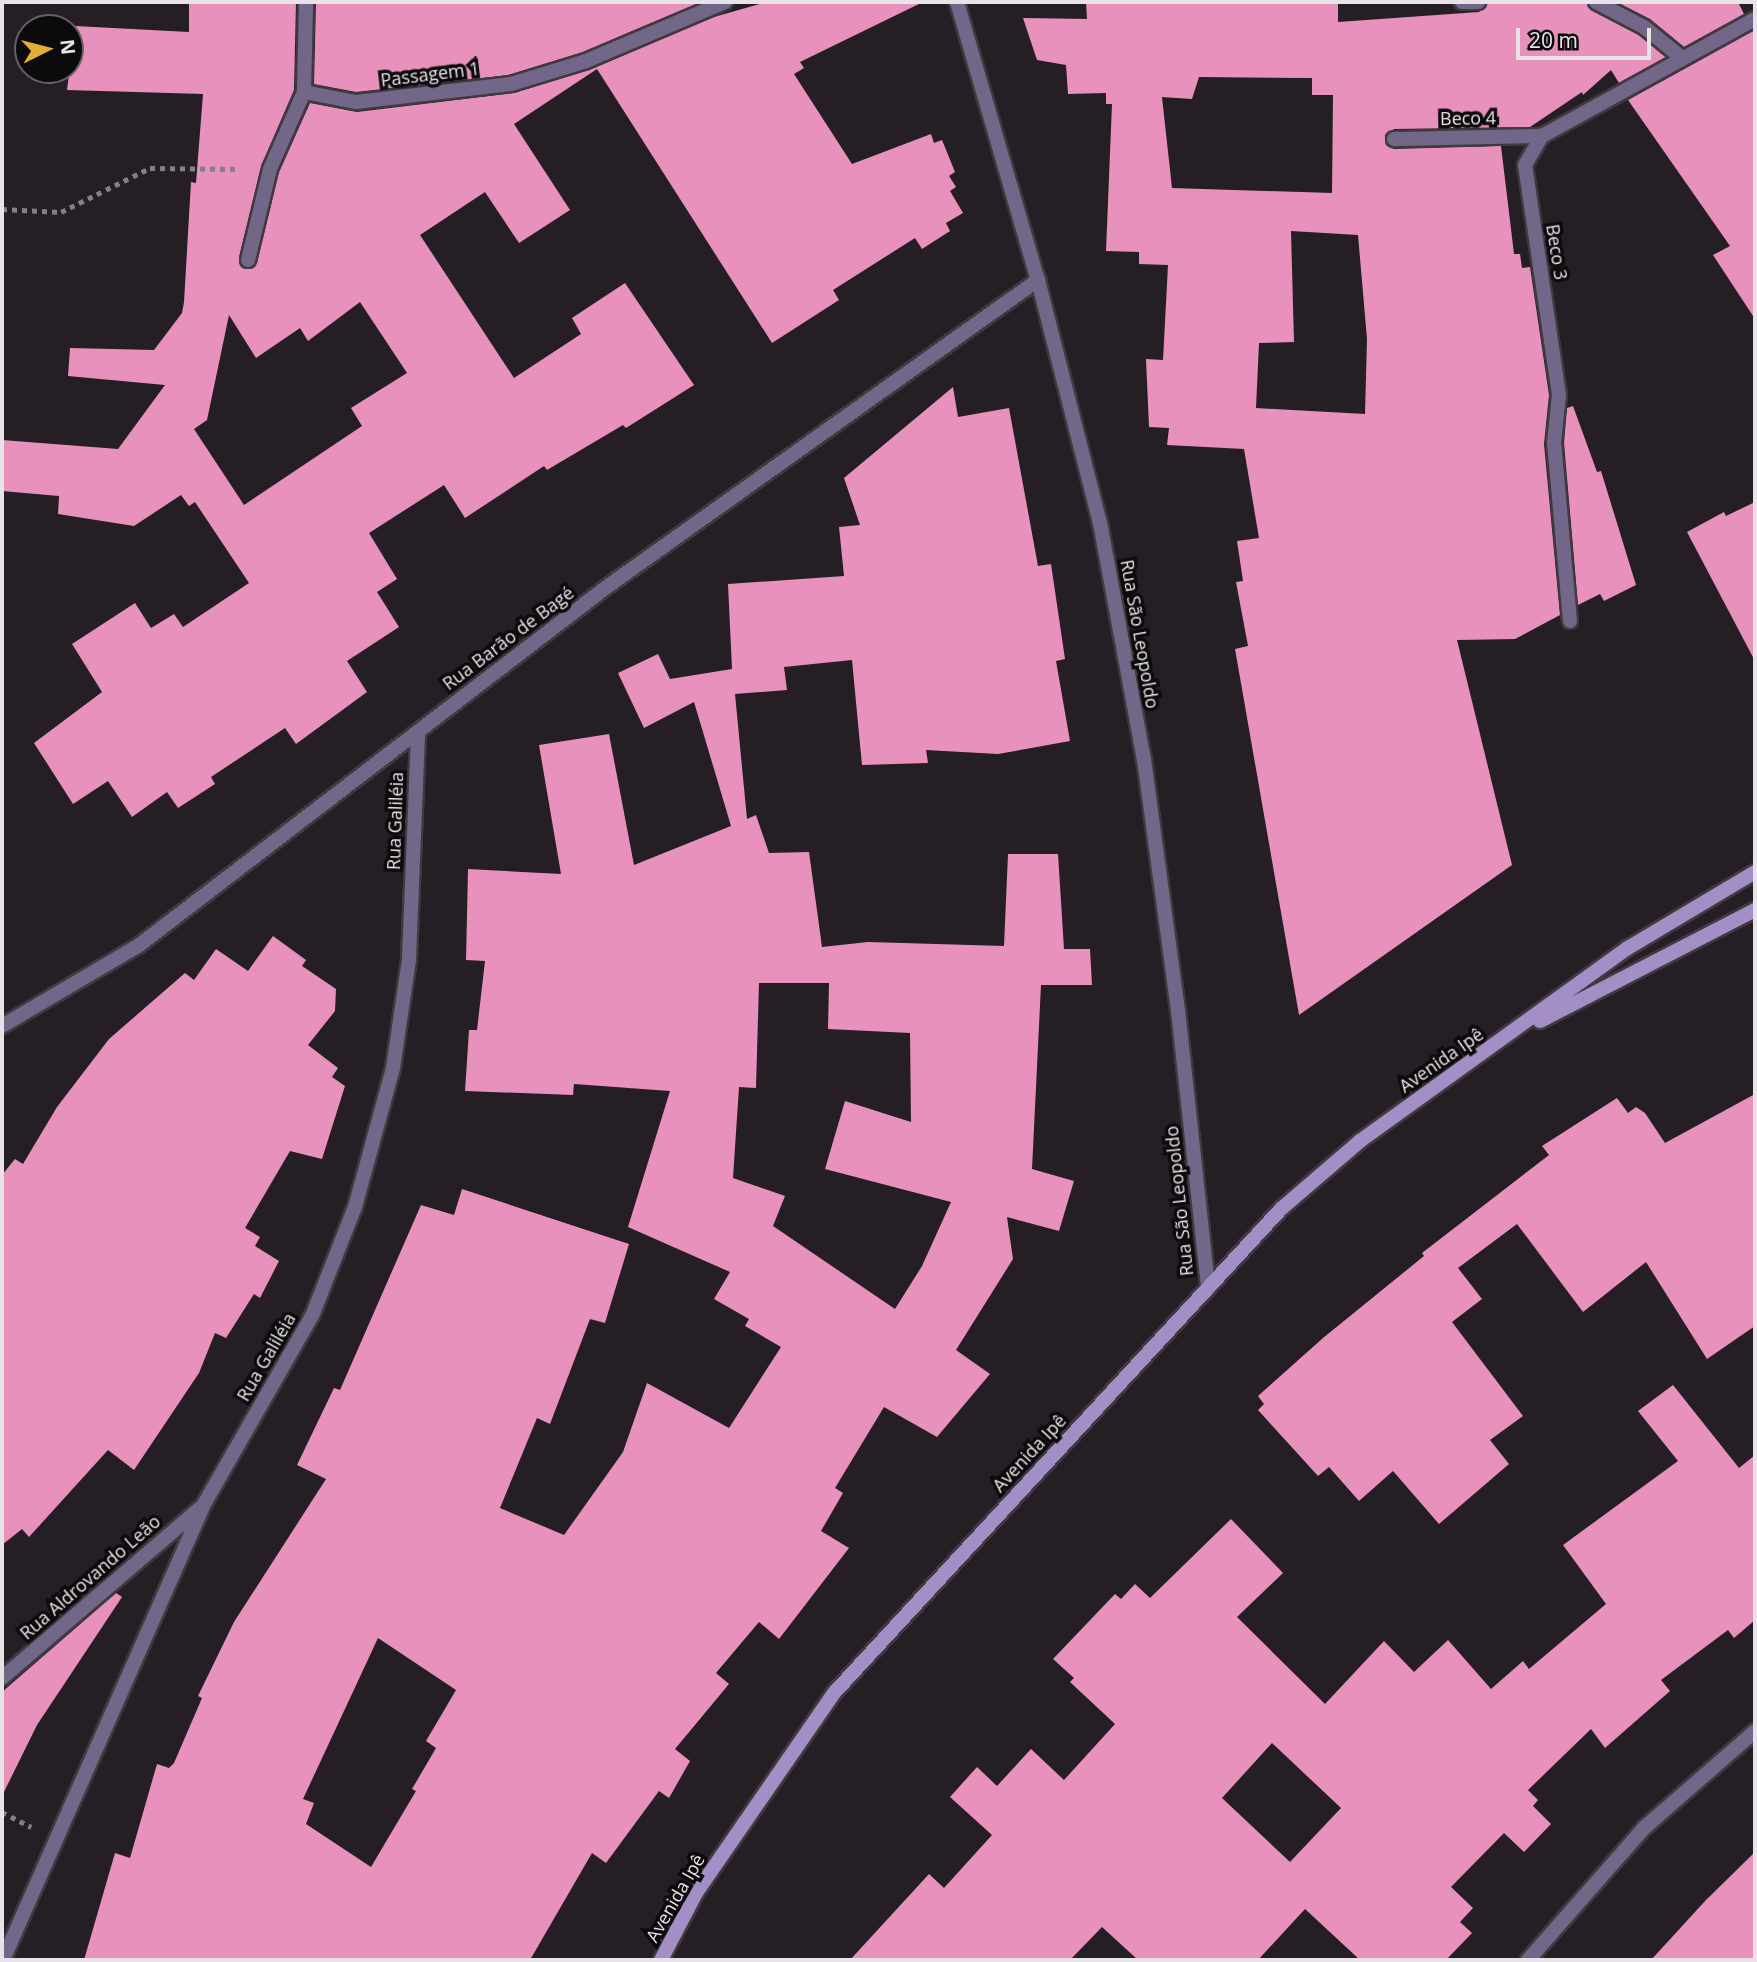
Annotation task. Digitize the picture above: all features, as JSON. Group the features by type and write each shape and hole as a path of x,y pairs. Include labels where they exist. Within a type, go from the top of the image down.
{"main road":[{"name":"Avenida Ipê","path":"661,1960 696,1894 834,1693 1281,1209 1360,1141 1628,948 1755,872"},
{"name":"Avenida Ipê","path":"1502,1041 1755,910"}],"street":[{"path":"248,260 270,169 304,92 306,2"},
{"name":"Passagem 1","path":"304,92 356,103 511,83 586,61 725,2"},
{"name":"Rua São Leopoldo","path":"957,2 1038,280 1101,528 1144,760 1178,1010 1208,1288"},
{"path":"1462,2 1478,2"},
{"path":"1597,2 1644,27 1682,58"},
{"path":"1542,136 1755,19"},
{"name":"Beco 4","path":"1394,139 1542,136"},
{"name":"Beco 3","path":"1542,136 1525,172 1559,396 1554,443 1570,621"},
{"name":"Rua Barão de Bagé","path":"2,1026 138,946 608,586 1038,280"},
{"name":"Rua Galiléia","path":"4,1960 203,1506 312,1316 362,1182 393,1068 409,959 418,732"},
{"name":"Rua Aldrovando Leão","path":"2,1678 203,1506"},
{"path":"1528,1960 1644,1828 1755,1731"}],"path":[{"path":"2,209 61,212 150,168 270,169"}],"building":[{"path":"296,2 294,90 261,167 239,258 245,269 257,263 279,172 310,103 357,112 514,93 589,70 714,17 767,2 923,2 800,62 804,68 794,74 852,164 931,134 934,143 942,140 955,172 949,176 956,187 950,191 963,213 946,223 950,231 922,249 915,238 833,290 839,300 772,343 597,69 514,124 570,210 519,243 485,192 420,235 514,378 581,334 572,318 625,283 694,385 626,428 623,425 547,470 544,466 465,518 444,485 369,533 397,579 377,592 399,627 347,661 367,692 296,744 285,728 211,777 215,784 178,808 167,792 132,817 108,781 73,804 34,743 102,692 72,644 135,603 151,628 174,614 183,627 249,583 195,502 189,506 181,495 134,526 58,514 59,496 2,491 2,440 118,449 165,385 68,376 70,348 154,350 182,313 191,182 196,183 203,94 67,90 68,84 84,84 84,26 189,32 189,3","holes":["360,302 407,373 351,408 362,426 244,505 194,429 207,420 229,315 256,358 300,328 308,341"]},
{"path":"316,2 701,2 583,52 509,75 356,92 314,84"},
{"path":"1086,2 1338,2 1338,22 1479,12 1490,2 1586,2 1591,10 1639,35 1666,57 1619,83 1611,70 1583,95 1582,92 1530,127 1394,129 1385,135 1386,145 1394,149 1501,146 1514,254 1520,254 1522,268 1530,267 1549,395 1544,444 1560,615 1515,639 1457,640 1512,865 1299,1015 1235,649 1248,646 1236,582 1243,581 1237,541 1259,538 1244,449 1167,445 1169,428 1149,427 1146,359 1163,360 1168,265 1139,264 1139,252 1106,251 1112,104 1106,104 1106,93 1068,94 1066,65 1037,60 1023,18 1087,19","holes":["1199,77 1312,78 1312,95 1333,95 1332,193 1172,188 1162,97 1192,99","1291,231 1358,235 1367,339 1365,414 1256,408 1259,343 1294,342"]},
{"path":"1616,2 1738,2 1744,14 1684,47 1650,19"},
{"path":"1753,31 1755,319 1713,255 1730,246 1628,100"},
{"path":"953,387 958,417 1009,408 1038,566 1051,564 1065,659 1056,661 1070,741 998,754 926,750 928,763 862,765 852,660 784,667 787,690 735,694 747,819 756,815 769,853 809,852 822,947 868,942 1004,946 1008,854 1058,854 1064,949 1090,949 1092,985 1041,985 1032,1169 1074,1181 1059,1231 1007,1217 1013,1259 956,1350 990,1374 937,1437 884,1407 835,1488 843,1493 821,1531 849,1548 779,1639 759,1622 716,1673 729,1684 675,1749 690,1761 669,1798 659,1791 606,1863 592,1853 530,1960 84,1960 115,1853 130,1858 157,1764 169,1768 174,1763 202,1698 198,1696 234,1622 326,1479 297,1465 334,1388 340,1390 421,1205 454,1215 462,1189 629,1244 605,1323 590,1319 550,1424 537,1418 500,1508 564,1535 623,1452 647,1383 729,1428 781,1347 745,1326 749,1319 714,1299 730,1272 628,1227 670,1091 574,1084 573,1095 465,1091 469,1030 477,1030 485,961 466,960 468,869 561,874 539,745 609,734 634,865 731,826 694,702 644,728 618,673 658,654 670,679 732,669 728,584 844,576 839,527 860,525 844,478","holes":["759,983 829,983 828,1029 910,1033 911,1122 845,1101 825,1169 951,1202 922,1266 895,1309 773,1226 785,1196 733,1178 739,1087 756,1088","378,1638 456,1690 426,1741 436,1748 412,1789 416,1791 371,1867 306,1824 314,1803 303,1799"]},
{"path":"1573,406 1597,472 1601,471 1636,585 1604,601 1600,594 1578,605 1564,443 1567,408"},
{"path":"1755,502 1755,661 1687,532 1724,512 1726,516"},
{"path":"273,936 306,960 302,966 336,989 335,1011 308,1045 338,1068 332,1077 345,1086 322,1159 290,1151 245,1228 260,1237 255,1246 279,1261 260,1298 254,1294 226,1338 215,1333 199,1373 134,1470 108,1450 29,1537 22,1529 2,1545 2,1175 15,1159 23,1164 57,1107 109,1039 185,973 194,980 216,949 248,971"},
{"path":"1755,1094 1755,1326 1707,1359 1646,1262 1583,1312 1517,1224 1458,1268 1482,1299 1452,1322 1523,1416 1490,1440 1509,1464 1439,1524 1393,1471 1359,1501 1329,1467 1318,1476 1258,1410 1264,1404 1258,1396 1323,1338 1424,1256 1422,1253 1549,1155 1542,1146 1617,1098 1628,1113 1636,1107 1645,1113 1665,1143"},
{"path":"1673,1385 1739,1468 1755,1455 1755,1620 1734,1638 1728,1630 1661,1680 1670,1691 1605,1748 1591,1729 1528,1790 1538,1800 1533,1806 1551,1824 1524,1852 1504,1833 1451,1887 1473,1908 1460,1922 1472,1933 1446,1960 1360,1960 1305,1909 1258,1960 1138,1960 1102,1927 1070,1960 850,1960 929,1874 944,1888 992,1835 950,1797 977,1767 997,1786 1031,1749 1064,1780 1115,1724 1070,1682 1074,1678 1053,1659 1115,1594 1121,1599 1135,1584 1150,1598 1231,1519 1283,1573 1237,1617 1325,1704 1384,1641 1414,1672 1448,1640 1491,1689 1523,1661 1529,1669 1606,1604 1563,1545 1678,1461 1638,1411","holes":["1272,1743 1341,1808 1290,1862 1222,1798"]},
{"path":"116,1593 122,1597 37,1725 2,1796 2,1692"},
{"path":"1755,1852 1755,1960 1651,1960 1706,1900"}]}
